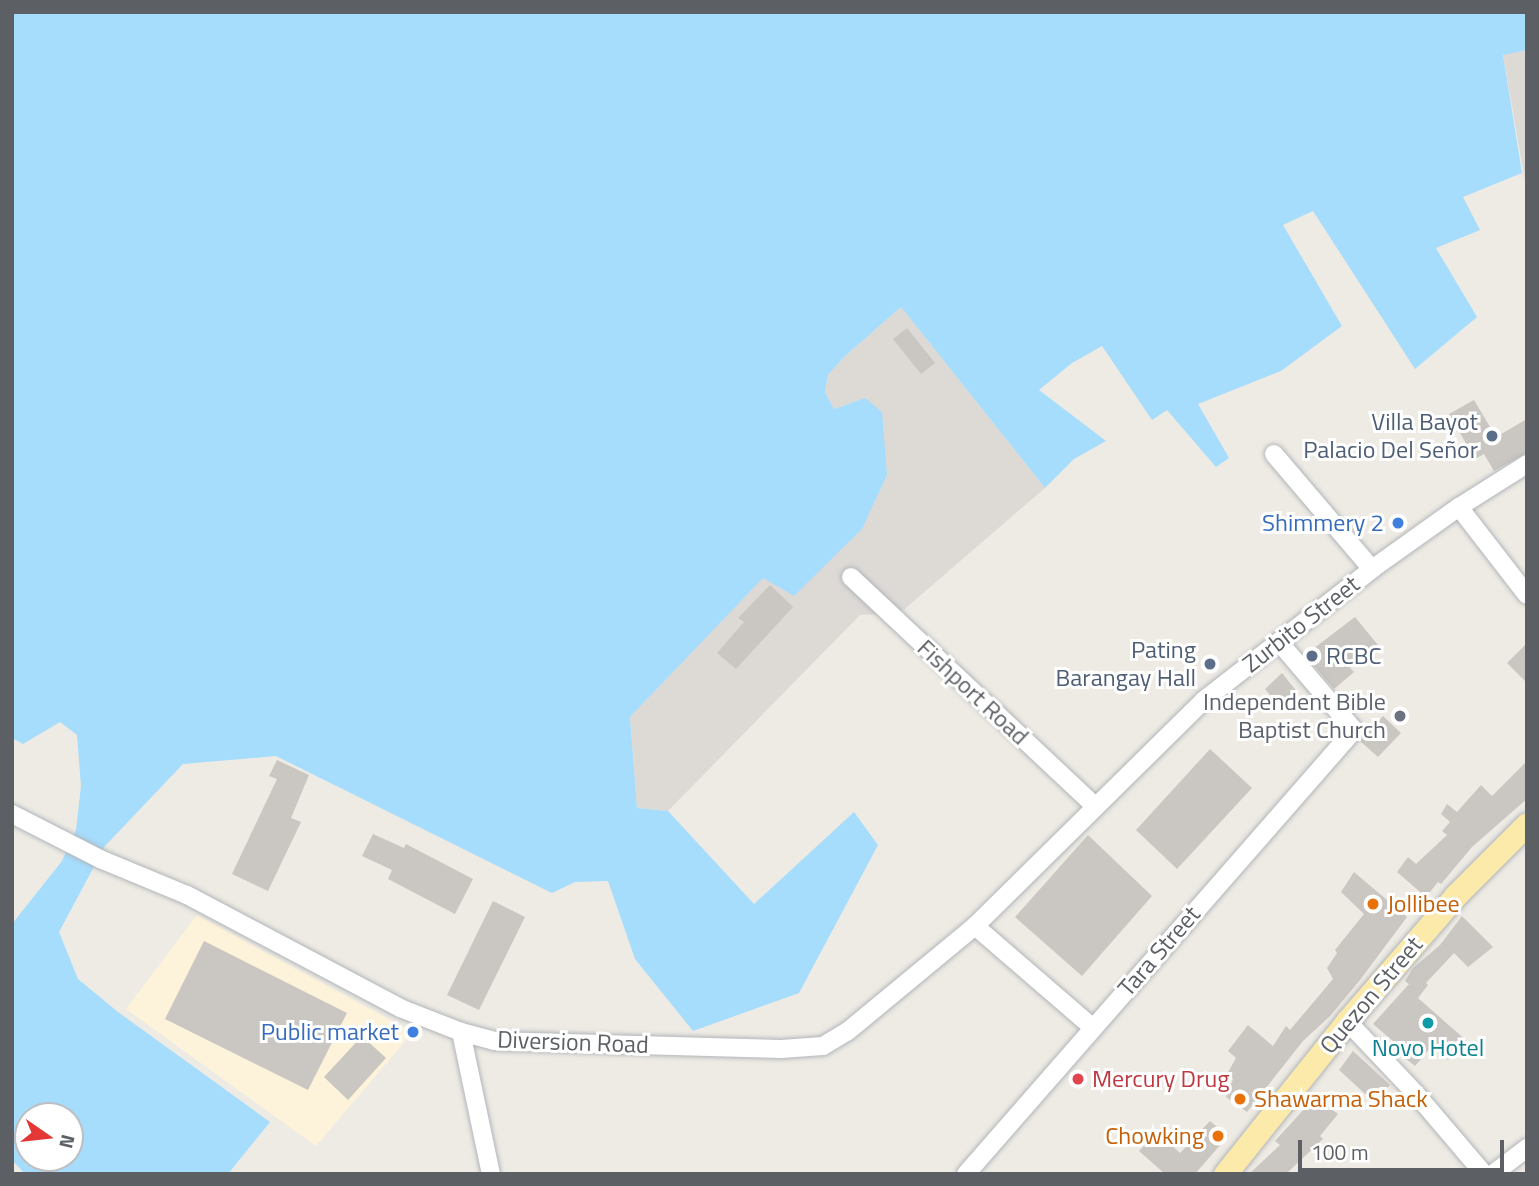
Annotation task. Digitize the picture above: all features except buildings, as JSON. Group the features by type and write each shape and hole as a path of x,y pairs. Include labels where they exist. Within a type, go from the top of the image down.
{"main road":[{"name":"Quezon Street","path":"1225,1174 1347,1021 1456,895 1527,824"}],"street":[{"path":"1275,454 1372,569"},
{"name":"Zurbito Street","path":"975,926 1204,700 1372,569 1459,507 1527,464"},
{"path":"1459,507 1527,595"},
{"name":"Fishport Road","path":"851,577 1095,806"},
{"name":"Tara Street","path":"966,1174 1354,730 1279,642"},
{"name":"Diversion Road","path":"12,814 100,859 187,895 400,1008 461,1032 494,1041 780,1049 823,1046 849,1031 975,926"},
{"path":"975,926 1092,1027"},
{"path":"1347,1021 1416,1094 1483,1174"},
{"path":"461,1032 491,1174"},
{"path":"1493,1174 1527,1148"}],"shaded area":[{"path":"1527,50 1527,193 1503,54"},
{"path":"901,307 1045,488 900,613 860,615 668,811 637,808 630,717 763,577 865,398 834,409 825,392 828,375 844,357"},
{"path":"197,915 413,1032 316,1146 126,1009"}],"water":[{"path":"12,12 1527,12 1527,50 1503,55 1522,173 1463,197 1480,230 1436,248 1477,317 1415,369 1313,211 1283,225 1342,326 1281,371 1198,404 1229,458 1216,467 1167,410 1152,420 1102,346 1072,363 1039,390 1106,441 1074,459 1045,488 901,307 844,357 828,375 825,392 834,409 865,398 882,412 887,475 862,529 794,596 763,578 630,717 637,808 668,811 754,904 854,812 878,845 799,993 693,1031 635,959 608,881 575,882 552,893 276,756 183,764 105,846 59,932 78,979 118,1012 270,1122 228,1174 25,1174 23,1172 84,1172 84,1102 14,1102 14,1162 12,1160 12,924 62,861 76,830 81,786 77,735 60,722 23,744 12,738"}],"place":[{"name":"Villa Bayot Palacio Del Señor","path":"1492,436"},
{"name":"Shimmery 2","path":"1398,523"},
{"name":"RCBC","path":"1312,656"},
{"name":"Pating Barangay Hall","path":"1210,664"},
{"name":"Independent Bible Baptist Church","path":"1400,716"},
{"name":"Jollibee","path":"1373,904"},
{"name":"Novo Hotel","path":"1428,1023"},
{"name":"Public market","path":"413,1032"},
{"name":"Mercury Drug","path":"1078,1079"},
{"name":"Shawarma Shack","path":"1240,1099"},
{"name":"Chowking","path":"1218,1136"}]}
